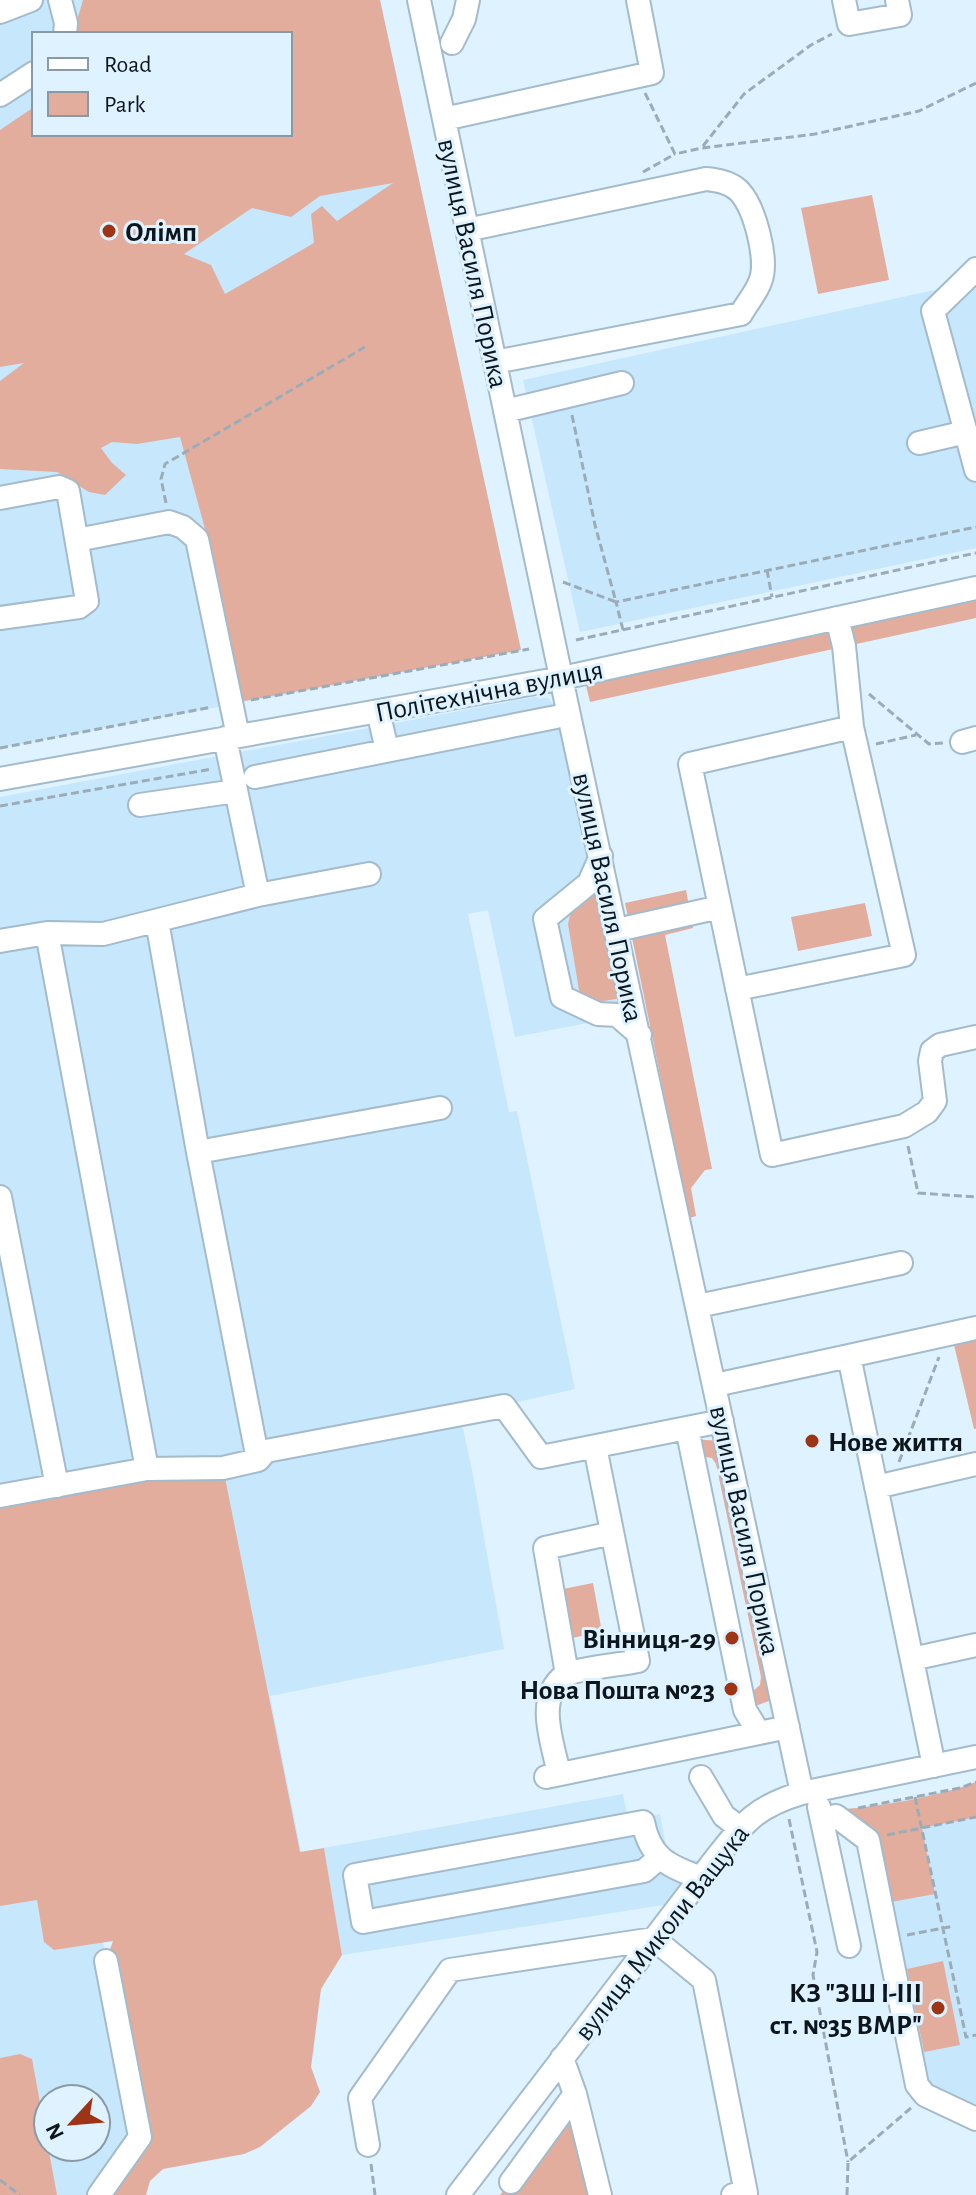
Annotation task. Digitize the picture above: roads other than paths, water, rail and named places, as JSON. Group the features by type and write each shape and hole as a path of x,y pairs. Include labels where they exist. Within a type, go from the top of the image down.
{"street":[{"path":"0,12 31,0"},
{"path":"60,0 65,32"},
{"name":"вулиця Василя Порика","path":"419,0 788,1727 807,1792 823,1819 849,1946"},
{"path":"452,43 464,19 468,0"},
{"path":"444,119 652,73 638,0"},
{"path":"844,0 849,24 900,15 897,0"},
{"path":"0,95 32,74"},
{"path":"467,230 706,179 722,180 739,190 752,209 764,262 761,280 741,314 495,362"},
{"path":"976,269 933,311 976,470"},
{"path":"505,411 622,383"},
{"path":"919,443 966,432"},
{"path":"0,498 59,487 68,491 87,601 79,607 0,618"},
{"path":"77,540 169,522 183,527 197,539 233,703 236,791 258,895"},
{"name":"Політехнічна вулиця","path":"0,779 562,678 976,588"},
{"path":"737,989 904,955 855,737 837,618"},
{"path":"378,711 387,750"},
{"path":"255,777 556,717"},
{"path":"855,737 690,764 772,1155 904,1126 927,1112 935,1101 930,1061 932,1051 940,1045 976,1037"},
{"path":"140,805 236,791"},
{"path":"601,856 589,883 545,919 562,997 598,1014 617,1015 640,1035"},
{"path":"0,941 47,933 103,934 258,895 369,874"},
{"path":"617,930 720,907"},
{"path":"157,921 258,1460"},
{"path":"47,933 147,1469"},
{"path":"198,1152 440,1108"},
{"path":"0,1197 57,1486"},
{"path":"698,1306 901,1263"},
{"path":"715,1385 976,1328"},
{"path":"849,1356 883,1485 912,1659 934,1766"},
{"path":"0,1496 147,1469 223,1468 258,1460 266,1451 504,1406 541,1457 722,1421"},
{"path":"687,1428 745,1710 759,1733"},
{"path":"595,1447 638,1661 567,1674 551,1691 547,1703 552,1775 788,1727"},
{"path":"883,1485 976,1464"},
{"path":"567,1674 545,1548 612,1533"},
{"path":"912,1659 976,1645"},
{"name":"вулиця Миколи Ващука","path":"458,2195 740,1828 767,1805 807,1792 976,1757"},
{"path":"701,1777 724,1816 740,1828"},
{"path":"823,1819 836,1816 868,1840 914,2077 925,2095 976,2119"},
{"path":"659,1858 644,1871 363,1922 355,1875 643,1822 651,1849 659,1858 701,1878"},
{"path":"368,2145 360,2098 450,1970 654,1939 704,1980 746,2193 733,2195"},
{"path":"99,2195 140,2137 106,1961"},
{"path":"562,2058 575,2094 600,2195"},
{"path":"512,2188 575,2094"},
{"path":"499,2139 512,2188"}],"place":[{"name":"Олімп","path":"109,231"},
{"name":"Нове життя","path":"812,1441"},
{"name":"Вінниця-29","path":"732,1638"},
{"name":"Нова Пошта №23","path":"731,1689"},
{"name":"КЗ \"ЗШ І-ІІІ ст. №35 ВМР\"","path":"938,2008"}]}
